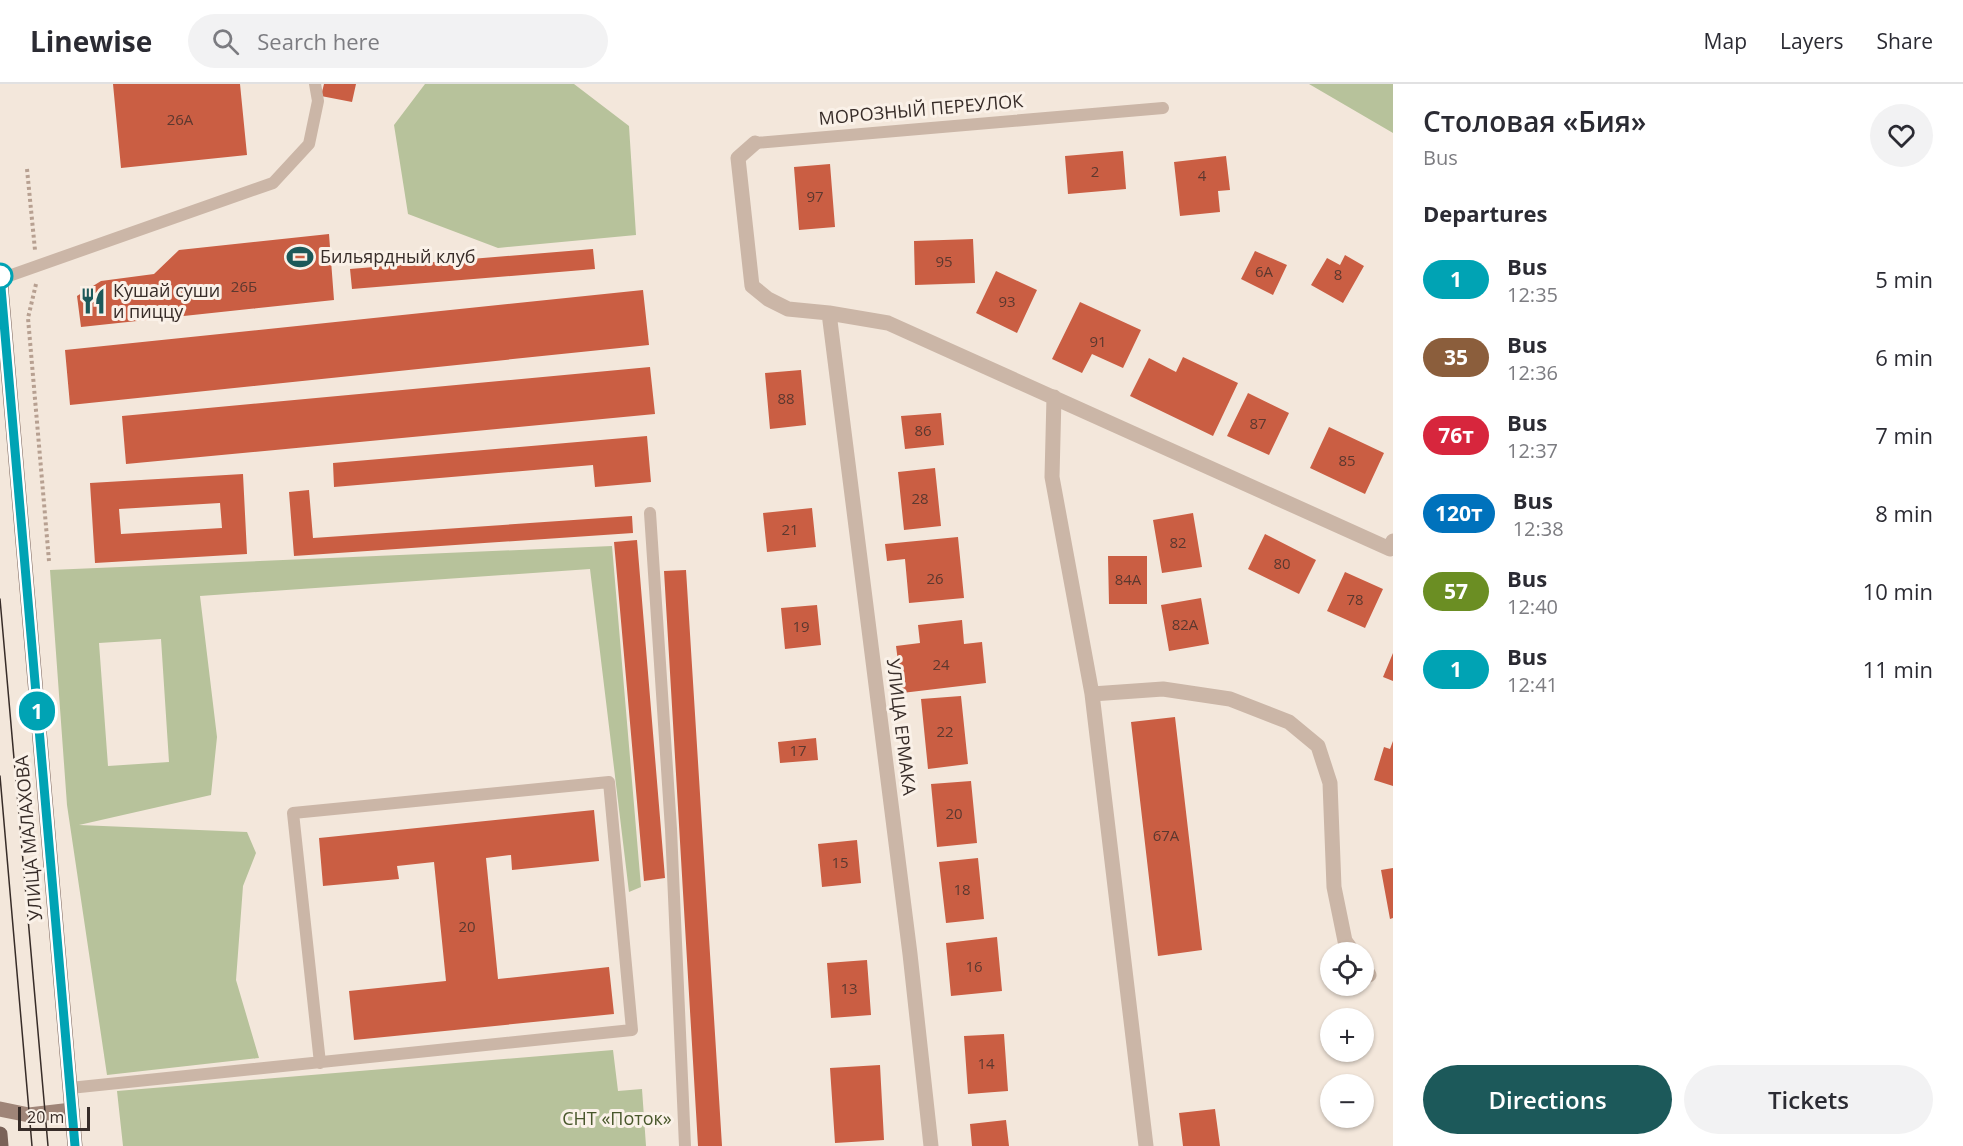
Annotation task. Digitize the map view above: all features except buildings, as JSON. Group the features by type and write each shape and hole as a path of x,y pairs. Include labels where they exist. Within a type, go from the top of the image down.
{"main road":[{"name":"УЛИЦА МАЛАХОВА","path":"0,278 75,1146"},
{"path":"0,1134 1,1146"}],"street":[{"path":"755,142 738,158 752,286 768,299 788,309 888,323 1392,547"},
{"name":"УЛИЦА ЕРМАКА","path":"829,313 910,954 931,1146"},
{"path":"1054,398 1052,477 1092,694 1146,1146"},
{"path":"1092,694 1163,689 1230,699 1289,722 1318,746 1330,783 1334,887 1346,942"},
{"path":"0,1109 29,1115 72,1110"}],"lane":[{"path":"0,278 273,183 309,144 318,101 315,84"},
{"name":"МОРОЗНЫЙ ПЕРЕУЛОК","path":"755,142 1163,108"},
{"path":"650,513 671,829 685,1146"},
{"path":"70,1088 320,1063 632,1030 609,782 293,813 320,1063"}],"path":[{"path":"27,169 38,276 28,318 49,561"}],"green space":[{"path":"425,84 574,84 629,126 636,235 498,248 408,214 394,125"},
{"path":"1309,84 1393,84 1393,133"},
{"path":"612,546 641,887 629,892 590,569 200,596 217,737 211,795 79,825 247,832 256,853 243,886 236,980 259,1058 107,1075 67,805 50,570","holes":["161,639 169,762 108,766 99,643"]},
{"name":"СНТ «Поток»","path":"613,1050 618,1091 642,1089 646,1146 123,1146 117,1091"}],"tram line":[{"path":"0,599 48,1146"},
{"path":"0,776 32,1146"}],"bus line":[{"name":"1","path":"0,276 75,1146"}],"place":[{"name":"Бильярдный клуб","path":"300,257"},
{"name":"Кушай суши и пиццу","path":"93,301"}]}
